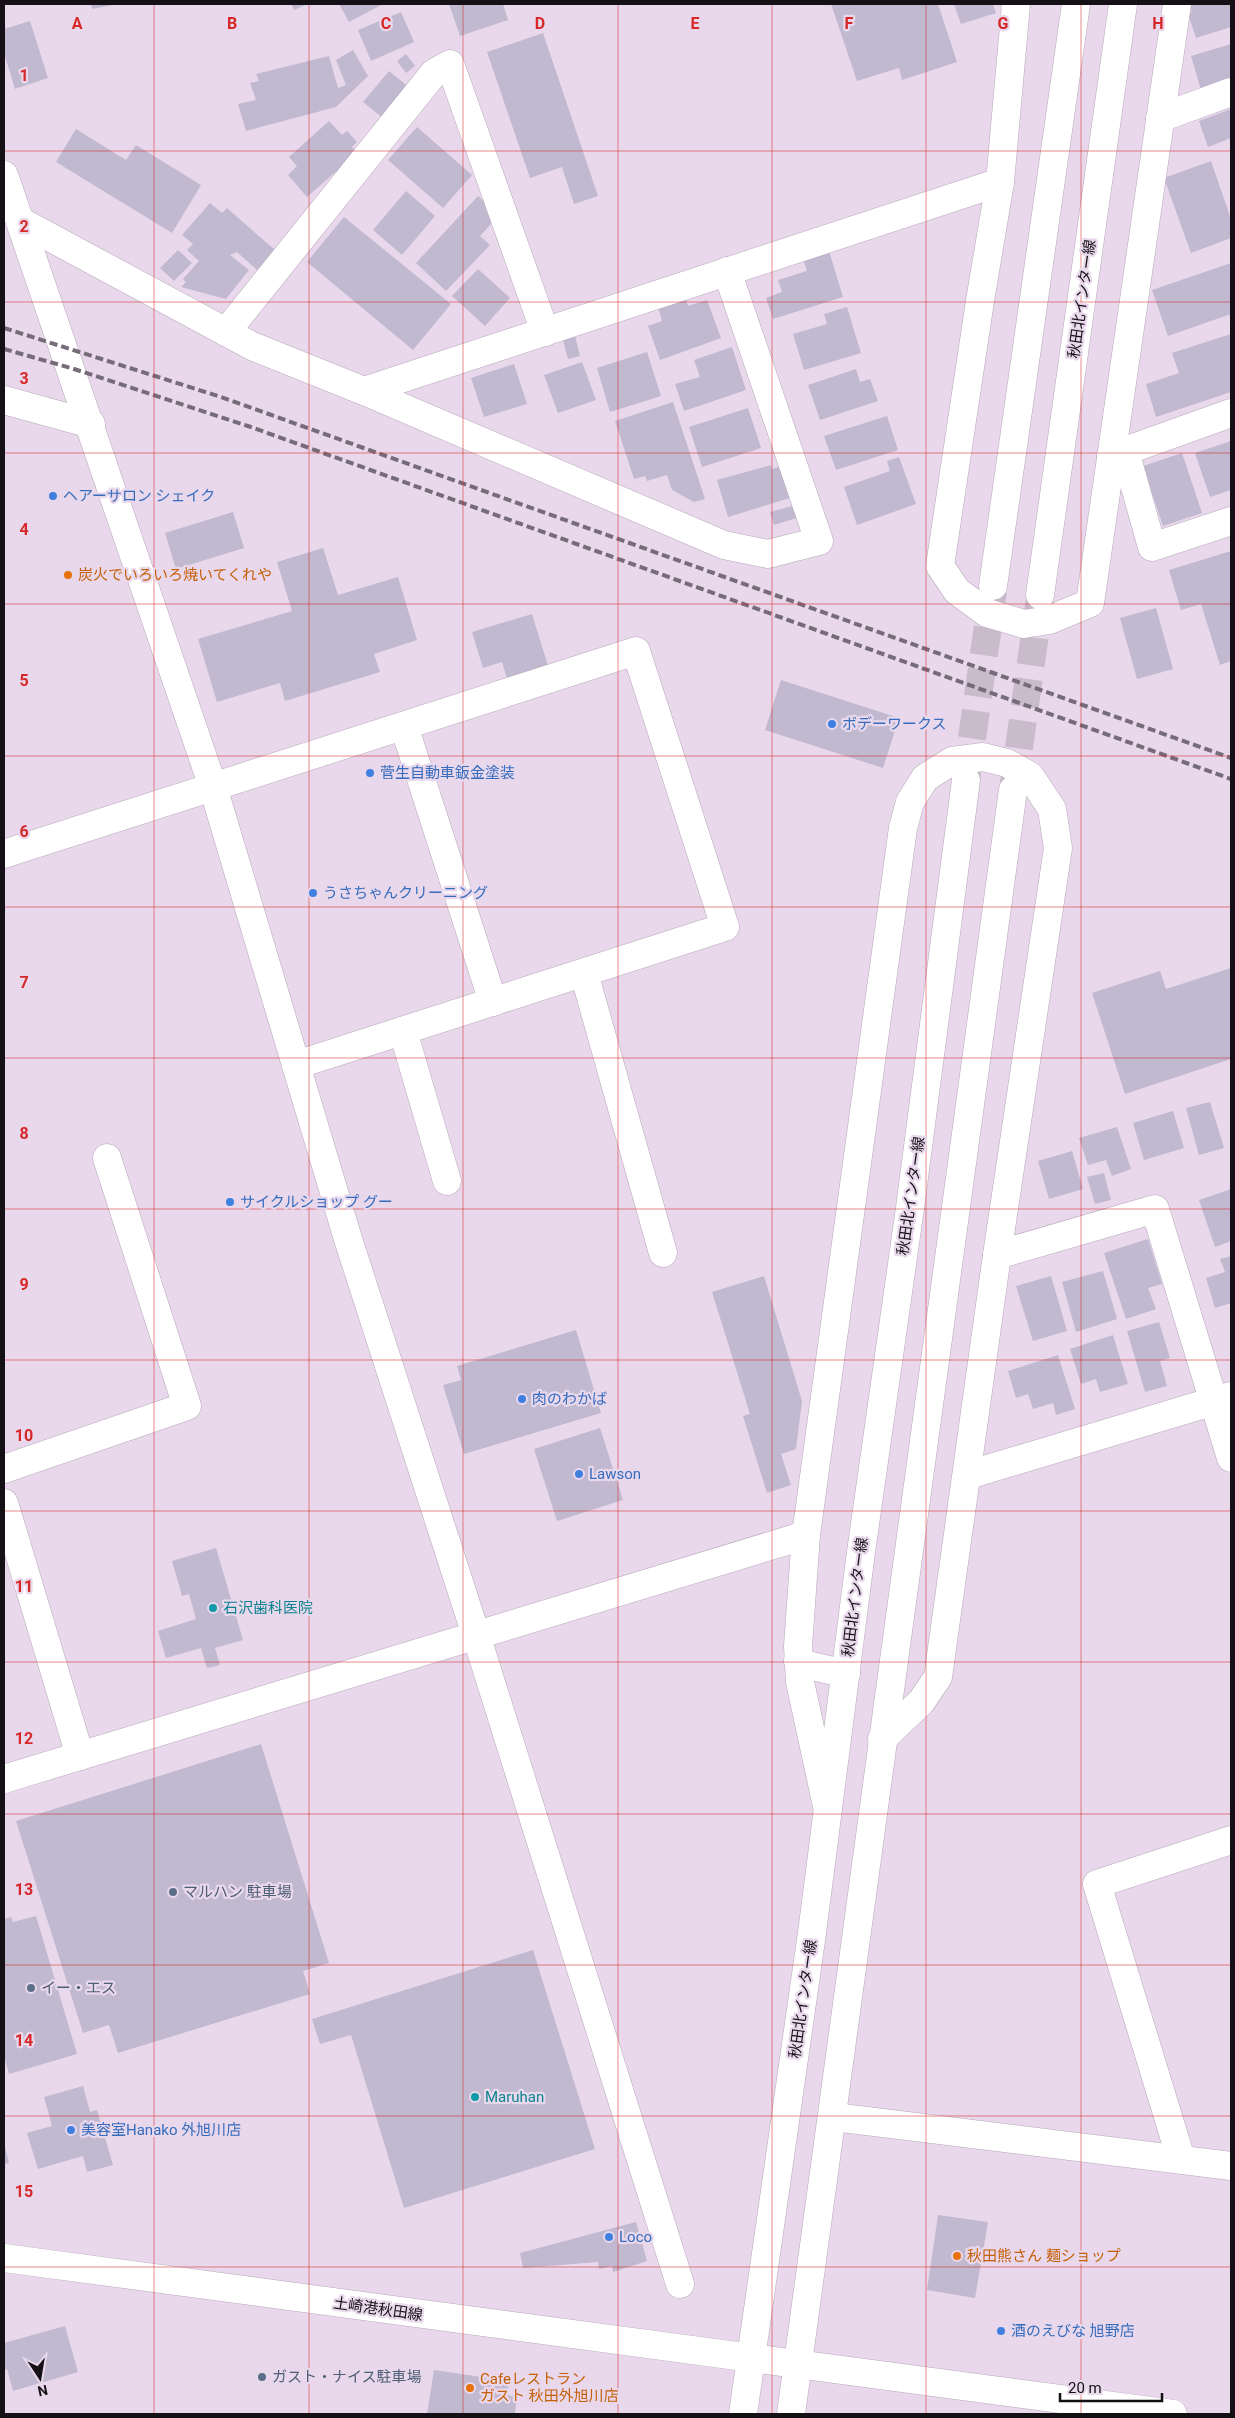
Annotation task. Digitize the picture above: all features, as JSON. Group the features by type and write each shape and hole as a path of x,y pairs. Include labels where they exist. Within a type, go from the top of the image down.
{"street":[{"path":"1016,4 1000,182 940,566 957,591 987,613 1024,624 1049,620 1090,603 1118,454 1160,118 1177,4"},
{"path":"993,586 1076,4"},
{"name":"秋田北インター線","path":"1040,595 1123,4"},
{"path":"226,332 434,73 450,64 546,332"},
{"path":"1160,118 1231,92"},
{"path":"4,176 213,788 348,1239 476,1635 680,2284"},
{"path":"364,391 1000,182"},
{"path":"20,221 252,346 364,391 724,545 768,554 819,541 727,272"},
{"path":"4,400 90,424"},
{"path":"1118,454 1231,413"},
{"path":"1118,454 1152,547 1231,521"},
{"path":"4,854 636,652 725,928 296,1065"},
{"path":"404,726 494,1002"},
{"path":"828,1809 802,1697 798,1660 806,1535 903,828 910,802 924,778 952,761 984,757 1007,763 1030,776 1052,809 1058,848 997,1255 968,1475 938,1677 921,1702 882,1739"},
{"name":"秋田北インター線","path":"743,2414 828,1809 966,780"},
{"path":"791,2414 834,2117 882,1739 1013,790"},
{"path":"584,973 663,1253"},
{"path":"402,1031 447,1181"},
{"path":"4,1469 187,1406 107,1158"},
{"path":"997,1255 1156,1209 1223,1399 1231,1458"},
{"path":"968,1475 1223,1399"},
{"path":"4,1503 80,1756"},
{"path":"4,1779 806,1535"},
{"path":"798,1660 808,1666 846,1674"},
{"path":"1181,2159 1097,1884 1231,1840"},
{"path":"834,2117 1231,2166"},
{"name":"土崎港秋田線","path":"4,2258 1173,2414"}],"building":[{"path":"91,4 113,4 113,5 92,9"},
{"path":"291,4 307,4 294,10"},
{"path":"339,4 383,4 349,22"},
{"path":"449,4 503,4 508,20 460,36"},
{"path":"831,4 938,4 957,62 902,80 899,68 857,81"},
{"path":"954,4 993,4 996,13 961,24"},
{"path":"1189,4 1231,4 1231,27 1196,38 1188,14 1192,12"},
{"path":"401,12 414,42 371,61 358,30"},
{"path":"30,21 48,78 15,89 4,53 4,29"},
{"path":"543,33 598,196 574,204 562,167 530,178 487,52"},
{"path":"1231,44 1231,81 1201,90 1191,56"},
{"path":"353,50 368,76 336,107 246,131 238,104 256,100 250,83 259,81 256,74 329,56 338,88 346,85 336,60"},
{"path":"406,54 415,66 406,73 397,61"},
{"path":"389,71 410,88 384,119 363,102"},
{"path":"1231,109 1231,138 1208,147 1199,121"},
{"path":"329,121 342,135 347,131 357,142 352,147 357,153 307,197 288,175 297,166 289,157"},
{"path":"417,127 472,175 443,208 388,160"},
{"path":"76,129 126,160 136,145 201,185 172,233 56,162"},
{"path":"1211,161 1231,219 1231,238 1191,253 1164,178"},
{"path":"406,191 435,216 402,255 373,230"},
{"path":"478,196 487,204 491,224 480,236 490,245 446,291 416,263"},
{"path":"210,203 222,213 227,208 275,250 257,270 237,252 230,255 249,270 226,299 181,287 186,282 183,279 199,261 187,250 193,244 182,235"},
{"path":"344,217 451,304 413,350 307,262"},
{"path":"178,250 192,263 174,281 160,268"},
{"path":"829,251 843,297 773,319 766,298 782,292 778,280 807,271 803,259"},
{"path":"1231,263 1231,314 1168,336 1152,290"},
{"path":"478,269 510,298 485,326 452,296"},
{"path":"685,297 688,306 707,300 721,338 660,360 648,326 662,321 658,307"},
{"path":"847,307 861,353 804,370 793,334 827,324 824,314"},
{"path":"1231,334 1231,392 1156,417 1146,384 1179,373 1172,353"},
{"path":"575,336 580,356 568,359 563,340"},
{"path":"732,347 746,390 684,411 675,384 700,377 694,360"},
{"path":"647,352 661,396 610,412 597,368"},
{"path":"582,362 596,400 558,413 544,375"},
{"path":"514,364 527,404 484,417 471,378"},
{"path":"856,369 860,382 870,379 878,401 820,420 808,385"},
{"path":"673,402 705,499 694,502 672,490 667,475 647,481 645,476 634,479 615,421"},
{"path":"748,408 761,448 702,467 689,427"},
{"path":"887,416 898,450 836,470 824,436"},
{"path":"1231,441 1231,490 1210,497 1195,453"},
{"path":"1182,453 1202,513 1163,526 1143,466"},
{"path":"899,457 916,504 857,525 844,487 890,471 887,461"},
{"path":"771,465 772,469 781,466 790,498 728,517 717,480"},
{"path":"796,505 800,517 774,525 770,512"},
{"path":"233,512 244,548 176,569 165,533"},
{"path":"323,548 338,595 398,577 417,640 374,654 380,672 285,701 280,683 217,702 198,639 292,611 277,562"},
{"path":"1231,551 1231,661 1220,665 1201,604 1181,610 1169,570"},
{"path":"1156,608 1173,669 1137,679 1120,618"},
{"path":"532,614 548,666 507,679 502,662 483,668 472,632"},
{"name":"ボデーワークス","path":"781,680 899,718 883,768 765,730"},
{"path":"1231,968 1231,1059 1125,1094 1092,993 1160,971 1166,989"},
{"path":"1210,1102 1224,1148 1199,1155 1186,1108"},
{"path":"1173,1111 1184,1148 1144,1160 1133,1123"},
{"path":"1117,1127 1131,1169 1112,1176 1106,1160 1088,1165 1079,1138"},
{"path":"1072,1151 1083,1189 1049,1199 1038,1161"},
{"path":"1104,1173 1111,1200 1095,1204 1087,1177"},
{"path":"1231,1189 1231,1241 1215,1247 1199,1200"},
{"path":"1148,1239 1162,1284 1148,1288 1156,1309 1126,1319 1104,1253"},
{"path":"1231,1256 1231,1303 1215,1308 1206,1278 1225,1272 1220,1259"},
{"path":"1103,1271 1117,1319 1076,1332 1062,1282"},
{"path":"764,1276 802,1401 796,1449 781,1454 791,1485 767,1493 743,1416 750,1414 712,1292"},
{"path":"1051,1276 1067,1331 1033,1341 1016,1286"},
{"path":"1159,1322 1170,1358 1160,1361 1167,1386 1145,1392 1127,1331"},
{"name":"肉のわかば","path":"576,1330 601,1413 464,1454 443,1385 461,1380 457,1366"},
{"path":"1113,1335 1128,1384 1100,1392 1096,1379 1081,1384 1070,1349"},
{"path":"1058,1355 1075,1409 1056,1415 1053,1403 1033,1409 1028,1394 1016,1398 1008,1371"},
{"name":"Lawson","path":"600,1428 623,1500 557,1521 534,1449"},
{"name":"石沢歯科医院","path":"216,1548 243,1640 215,1648 220,1665 207,1668 201,1648 166,1658 158,1631 196,1619 189,1594 182,1596 172,1561"},
{"name":"マルハン 駐車場","path":"261,1744 329,1963 303,1971 310,1994 118,2053 109,2025 83,2033 16,1821"},
{"name":"イー・エス","path":"36,1916 77,2054 9,2074 4,2056 4,1919 11,1917 13,1922"},
{"name":"Maruhan","path":"533,1950 595,2149 404,2208 351,2035 320,2044 312,2019"},
{"name":"美容室Hanako 外旭川店","path":"83,2086 90,2112 97,2110 113,2165 87,2172 83,2156 38,2169 27,2133 52,2126 44,2097"},
{"path":"4,2143 9,2163 4,2164"},
{"name":"秋田熊さん 麺ショップ","path":"938,2215 988,2222 975,2298 927,2290"},
{"name":"Loco","path":"636,2222 647,2261 613,2272 612,2266 599,2269 598,2262 523,2268 520,2253"},
{"path":"65,2326 78,2372 13,2391 7,2369 4,2370 4,2343"},
{"name":"Cafeレストラン ガスト 秋田外旭川店","path":"434,2370 509,2381 507,2395 517,2397 515,2414 427,2414"}],"tunnel":[{"path":"966,780 993,591"},
{"path":"1013,790 1040,599"}],"railway":[{"path":"4,328 221,397 1231,758"},
{"path":"4,349 71,368 248,426 1231,779"}],"place":[{"name":"ヘアーサロン シェイク","path":"53,496"},
{"name":"炭火でいろいろ焼いてくれや","path":"68,575"},
{"name":"ボデーワークス","path":"832,724"},
{"name":"菅生自動車鈑金塗装","path":"370,773"},
{"name":"うさちゃんクリーニング","path":"313,893"},
{"name":"サイクルショップ グー","path":"230,1202"},
{"name":"肉のわかば","path":"522,1399"},
{"name":"Lawson","path":"579,1474"},
{"name":"石沢歯科医院","path":"213,1608"},
{"name":"マルハン 駐車場","path":"173,1892"},
{"name":"イー・エス","path":"31,1988"},
{"name":"Maruhan","path":"475,2097"},
{"name":"美容室Hanako 外旭川店","path":"71,2130"},
{"name":"Loco","path":"609,2237"},
{"name":"秋田熊さん 麺ショップ","path":"957,2256"},
{"name":"酒のえびな 旭野店","path":"1001,2331"},
{"name":"ガスト・ナイス駐車場","path":"262,2377"},
{"name":"Cafeレストラン ガスト 秋田外旭川店","path":"470,2388"}]}
